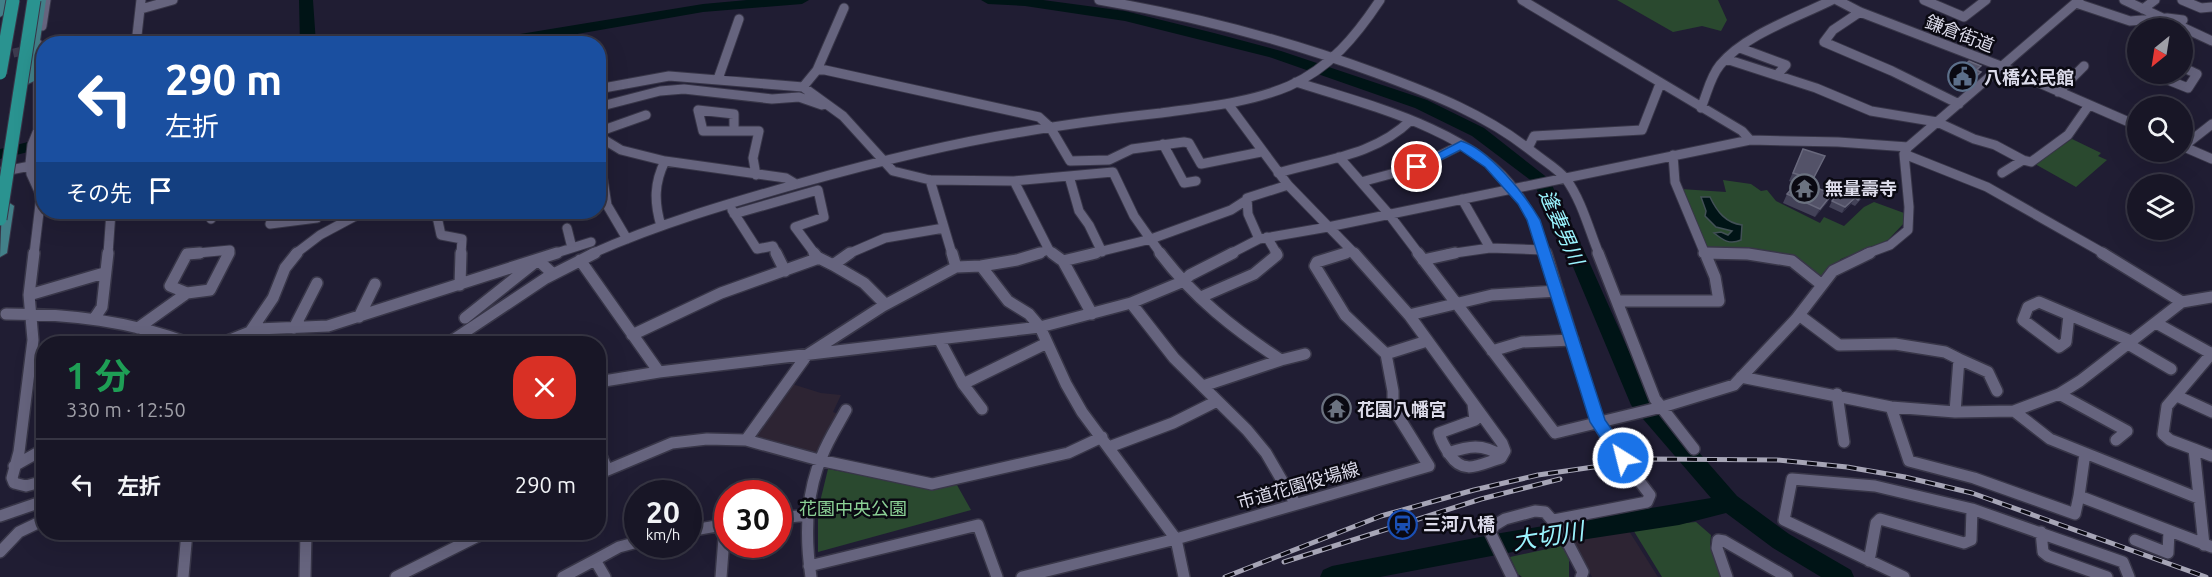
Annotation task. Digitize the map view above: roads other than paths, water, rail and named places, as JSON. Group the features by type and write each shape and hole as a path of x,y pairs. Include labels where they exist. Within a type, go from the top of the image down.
{"highway":[{"path":"0,73 13,0"},
{"path":"0,219 34,0"}],"main road":[{"path":"0,14 2,0"},
{"path":"0,253 41,0"}],"street":[{"path":"40,36 46,0"},
{"path":"137,36 141,4 173,0"},
{"path":"1099,0 1152,9 1245,30 1333,60 1451,102 1490,121 1528,148 1562,178 1578,201 1655,399 1694,449"},
{"path":"732,209 795,184 884,160 999,135 1228,104 1300,80 1333,60 1356,34 1380,0"},
{"path":"1522,0 1742,131 1750,140"},
{"path":"1701,108 1716,72 1726,59 1747,41 1832,0"},
{"name":"鎌倉街道","path":"1837,0 1860,12 2002,68 2127,121"},
{"path":"1924,0 1965,17 1986,0"},
{"path":"2124,0 2161,18"},
{"path":"2143,9 2155,0"},
{"path":"2182,0 2201,8 2212,7"},
{"path":"1339,158 1388,213 1555,433 1659,407 1734,385 1799,315 1833,272 1853,259 1890,245 1908,230 1906,151 1937,122 2077,2 2127,20"},
{"path":"803,87 817,70 844,8"},
{"path":"1860,12 1833,30 1824,42 1892,71 1959,104"},
{"path":"718,79 739,19"},
{"path":"2193,34 2212,41"},
{"path":"1740,48 1786,65 1777,75"},
{"path":"1726,59 1777,75 1871,111 1937,122 2031,162 2068,135 2089,105"},
{"path":"2058,92 2084,66"},
{"path":"817,70 1039,117 1050,128 1070,161 1109,160 1132,149 1187,142 1201,164 1261,152"},
{"path":"606,87 662,76 803,87 836,111 893,171 930,180 1014,181 1113,172"},
{"path":"1300,80 1411,120 1461,145 1489,165 1512,189 1533,220 1558,291 1598,422 1613,446 1644,484 1650,498 1647,502 1554,520"},
{"path":"1528,148 1534,136 1642,130 1660,84"},
{"path":"2178,84 2188,88 2191,84"},
{"path":"606,105 660,91 684,89 772,99 800,97 836,111"},
{"path":"1228,104 1261,152 1288,185 1352,251 1409,315 1489,426 1506,451 1501,458 1466,468 1457,465 1441,442 1439,434 1475,420 1489,426"},
{"path":"606,135 646,115"},
{"path":"1278,173 1378,146 1402,130 1411,120"},
{"path":"2193,139 2212,126"},
{"path":"734,130 759,130 753,158 756,175"},
{"path":"36,133 30,166 32,176 36,178"},
{"path":"606,140 621,150 665,161 786,178 795,184"},
{"path":"606,380 1040,327 1131,303 1184,281 1190,275 1263,238 1328,227 1750,140 1838,142 1906,151 1987,187 2182,302"},
{"path":"1163,144 1184,183 1196,181"},
{"path":"1361,182 1417,167 1461,145"},
{"path":"2193,150 2212,159"},
{"path":"1617,301 1719,301 1715,277 1675,182 1673,155"},
{"path":"1109,160 1121,193 1151,240 1184,281 1236,330 1281,360"},
{"path":"2002,173 2023,160"},
{"path":"661,226 654,201 654,188 658,173 665,161"},
{"path":"0,172 30,166"},
{"path":"1069,176 1079,211 1089,225 1102,252"},
{"path":"930,180 956,267"},
{"path":"1014,181 1049,250 1063,261 1092,314"},
{"path":"1063,261 1151,240 1177,228 1231,210 1247,198 1288,185"},
{"path":"458,336 553,274 627,239 661,226 818,190 824,217 795,227 819,259 864,283 885,304"},
{"path":"606,199 607,205 627,239"},
{"path":"1462,199 1490,248"},
{"path":"1201,297 1254,274 1277,255 1263,238 1245,201"},
{"path":"732,209 757,249 772,246 785,271"},
{"path":"36,483 26,486 14,483 12,478 19,452 33,340 29,295 38,219"},
{"path":"94,319 102,307 104,297 110,219"},
{"path":"272,219 270,224 309,219"},
{"path":"250,332 255,317 266,309 279,289 285,268 306,244 351,219"},
{"path":"438,219 441,235 462,238 460,285"},
{"path":"567,228 572,248"},
{"path":"833,265 845,255 881,237 944,228"},
{"path":"465,318 538,260 591,242"},
{"path":"1423,260 1467,250 1490,248 1543,250"},
{"path":"138,328 187,293 210,290 231,250 187,254 170,286 187,293"},
{"path":"746,440 807,355 885,304 956,267 981,266 1017,260 1049,250"},
{"path":"1352,251 1317,262 1315,266 1343,316 1362,336 1386,354 1427,341"},
{"path":"1704,253 1748,254 1792,261 1822,285"},
{"path":"240,336 257,329 321,328 460,285 533,259 538,260 553,274"},
{"path":"632,335 721,293 819,259"},
{"path":"580,260 659,372"},
{"path":"981,266 1008,301 1029,314 1040,327 1066,384 1082,412 1176,539 1184,577"},
{"path":"29,295 105,273"},
{"path":"294,328 317,283"},
{"path":"359,317 375,284"},
{"path":"1409,315 1515,292 1558,291"},
{"path":"1741,377 1837,394 1892,407 1955,412 2014,411 2059,394 2080,381 2182,302 2212,297"},
{"path":"2069,315 2066,342 2059,347 2023,320 2028,308 2039,302 2069,315 2130,343 2171,369"},
{"path":"1131,303 1174,358 1247,430 1266,453 1295,503"},
{"path":"6,314 29,313 94,319 173,336"},
{"path":"1799,315 1839,345 1895,344 1945,352 1984,368 1991,374 1997,391"},
{"path":"2156,323 2212,354 2167,406 2163,434 2170,440 2212,456"},
{"path":"939,339 963,384 982,409"},
{"path":"1492,351 1522,342 1573,340"},
{"path":"963,384 1047,343"},
{"path":"1203,387 1305,354"},
{"name":"市道花園役場線","path":"1022,577 1176,539 1429,466 1393,408 1393,391 1386,354"},
{"path":"1955,412 1959,359"},
{"path":"1837,394 1844,442"},
{"path":"2059,394 2127,431 2116,440"},
{"path":"2177,396 2212,412"},
{"path":"606,471 672,443 707,439 746,440 819,460 932,484 1068,453 1173,423 1216,401"},
{"path":"1473,404 1475,420"},
{"path":"1892,407 1909,461 1974,478 2075,514 2085,453"},
{"path":"846,410 819,460 809,515 810,572 978,525 997,577"},
{"path":"2014,411 2050,439 2198,498"},
{"path":"1448,453 1477,444 1488,446 1502,456"},
{"path":"2194,449 2198,498 2208,546"},
{"path":"14,466 36,454"},
{"path":"1904,577 1784,520 1792,479 1875,486 1972,509 2123,562 2129,577"},
{"path":"2079,496 2208,546"},
{"path":"0,516 36,504"},
{"path":"1869,561 1876,523 1880,519 1964,543 1971,540 1972,509"},
{"path":"1512,577 1490,532 1493,525 1504,519 1539,510 1546,512 1554,520 1583,572 1581,577"},
{"path":"792,517 809,515"},
{"path":"0,552 16,533 36,524"},
{"path":"2135,540 2168,553 2169,531"},
{"path":"2041,532 2043,552 2048,556 2107,577"},
{"path":"183,577 186,540"},
{"path":"305,577 306,540"},
{"path":"396,577 461,540"},
{"path":"1727,577 1717,548 1718,540 1724,541 1786,577"},
{"path":"563,577 624,546"},
{"path":"721,577 723,558"},
{"path":"595,560 605,577"}],"waterway":[{"path":"306,0 308,36"},
{"name":"逢妻男川","path":"537,36 703,8 802,0"},
{"name":"逢妻男川","path":"988,0 1025,2 1125,16 1209,36 1275,54 1421,104 1478,132 1540,179 1577,255 1639,399 1729,503"},
{"name":"逢妻男川","path":"0,154 36,145"},
{"name":"大切川","path":"1332,577 1495,544 1679,515 1729,503"},
{"name":"逢妻男川","path":"1729,503 1781,541 1842,577"}],"tunnel":[{"path":"0,56 32,49"}],"railway":[{"path":"1225,577 1381,516 1474,490 1538,475 1649,459 1777,460 1847,467 1905,477 1972,493 2206,577"},
{"path":"1284,562 1481,499 1560,479"}],"place":[{"name":"八橋公民館","path":"1963,77"},
{"name":"無量壽寺","path":"1804,188"},
{"name":"花園八幡宮","path":"1336,409"},
{"name":"三河八橋","path":"1402,524"}],"park label":[{"name":"花園中央公園","path":"853,508"}]}
